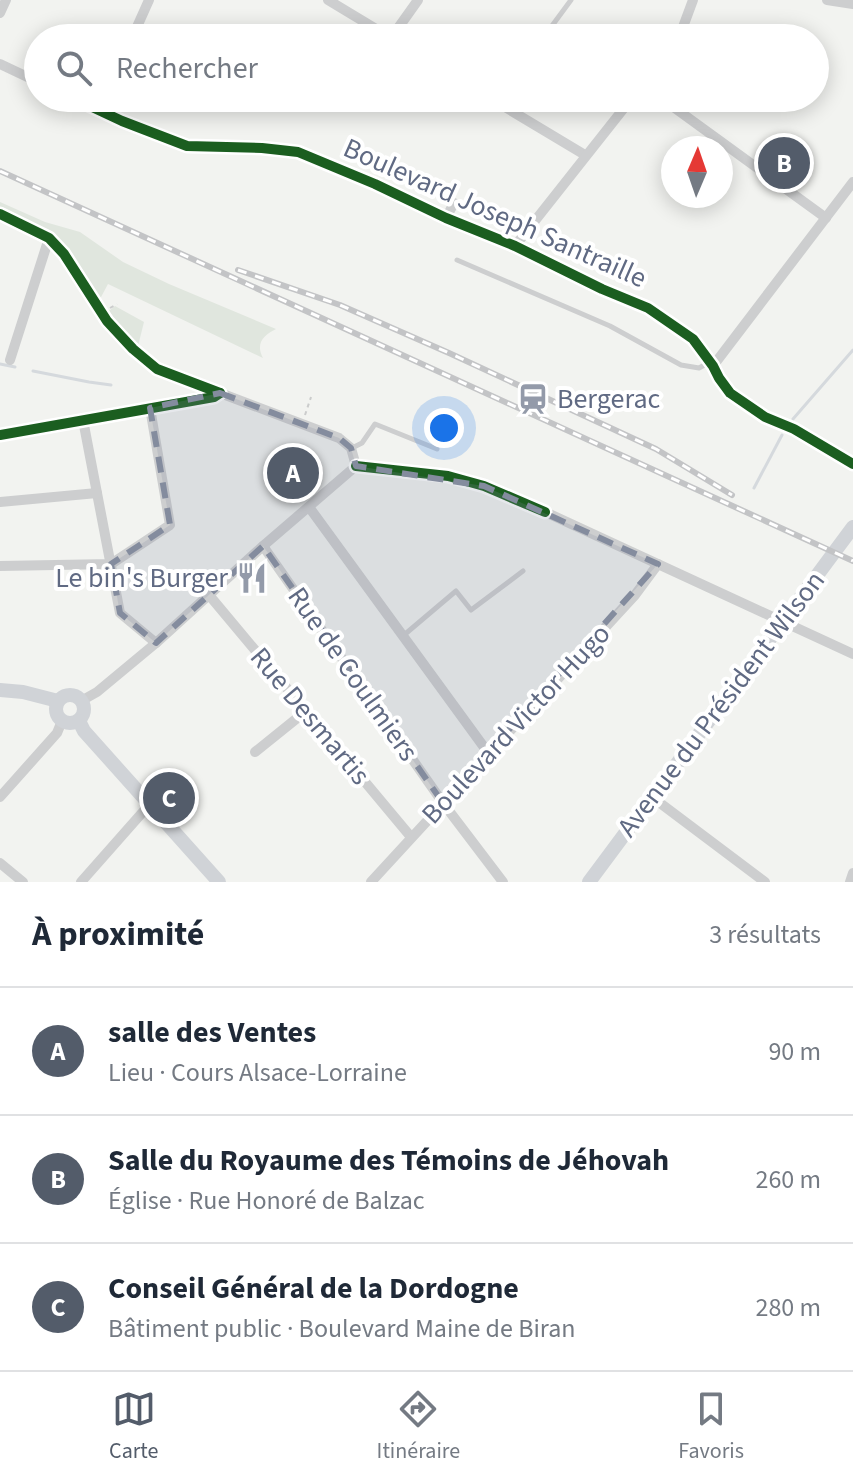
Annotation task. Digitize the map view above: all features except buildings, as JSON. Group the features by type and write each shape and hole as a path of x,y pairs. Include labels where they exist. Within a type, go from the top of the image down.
{"main road":[{"name":"Avenue du Président Wilson","path":"589,882 853,527"},
{"path":"0,690 58,701"},
{"path":"69,695 81,701 84,709 79,721 70,724 62,721 57,714 58,701 69,695"},
{"path":"79,721 84,731 219,882"}],"street":[{"path":"0,13 6,0"},
{"path":"138,24 149,0"},
{"path":"328,0 368,24"},
{"path":"401,24 418,0"},
{"path":"684,24 693,0"},
{"path":"827,0 853,4"},
{"path":"0,64 24,75"},
{"name":"Boulevard Joseph Santraille","path":"103,112 187,146 298,152 515,246 648,308 693,339 730,393 765,417 794,429 853,464"},
{"path":"516,112 585,155"},
{"path":"515,246 621,112"},
{"path":"680,112 826,218"},
{"path":"712,364 853,182"},
{"path":"446,218 454,203"},
{"path":"0,214 49,238 64,254 107,321 157,369 339,438 349,444 356,466"},
{"path":"10,360 49,238"},
{"path":"0,435 214,397 220,393"},
{"path":"0,566 111,564 170,525 150,408"},
{"path":"83,420 120,613 156,643"},
{"path":"81,701 97,692 156,643 356,466 448,476 484,486 853,654"},
{"path":"0,502 97,493"},
{"path":"309,507 489,754"},
{"name":"Rue de Coulmiers","path":"263,546 443,803 503,882"},
{"name":"Boulevard Victor Hugo","path":"371,882 635,595 658,564"},
{"name":"Rue Desmartis","path":"209,595 411,837"},
{"path":"255,752 306,711"},
{"path":"0,797 57,733 62,721"},
{"path":"652,797 765,882"},
{"path":"81,882 149,805"},
{"path":"0,863 23,882"},
{"path":"850,882 853,873"}],"lane":[{"path":"553,24 571,0"},
{"path":"457,260 610,326 681,365 699,368 712,364"},
{"path":"351,448 362,443 375,424 437,449"},
{"path":"403,636 456,591 471,610 523,571"}],"path":[{"path":"108,309 117,304"},
{"path":"302,424 311,397"}],"highlighted area":[{"path":"220,393 339,438 351,448 356,466 484,486 658,564 443,803 263,546 156,643 120,613 111,564 170,525 150,408"}],"shaded area":[{"path":"0,202 45,222 80,232 123,262 276,329 262,340 260,348 263,358 108,284 100,299 69,248 48,231 0,207"},
{"path":"115,306 144,322 138,346 109,311"}],"waterway":[{"path":"793,419 853,350"},
{"path":"0,364 15,367"},
{"path":"33,371 111,385"},
{"path":"754,488 782,435"}],"railway":[{"path":"0,171 853,561"},
{"path":"238,270 340,305 449,353 656,449 732,495"}],"cycle path":[{"path":"103,112 187,146 298,152 515,246 648,308 693,339 730,393 765,417 794,429 853,464"},
{"path":"0,214 49,238 64,254 107,321 157,369 220,393"},
{"path":"0,435 214,397 220,393"},
{"path":"356,466 448,476 484,486 545,512"}],"place":[{"name":"Salle du Royaume des Témoins de Jéhovah","path":"784,163"},
{"name":"Bergerac","path":"533,399"},
{"name":"salle des Ventes","path":"293,473"},
{"name":"Le bin's Burger","path":"252,578"},
{"name":"Conseil Général de la Dordogne","path":"169,798"}]}
